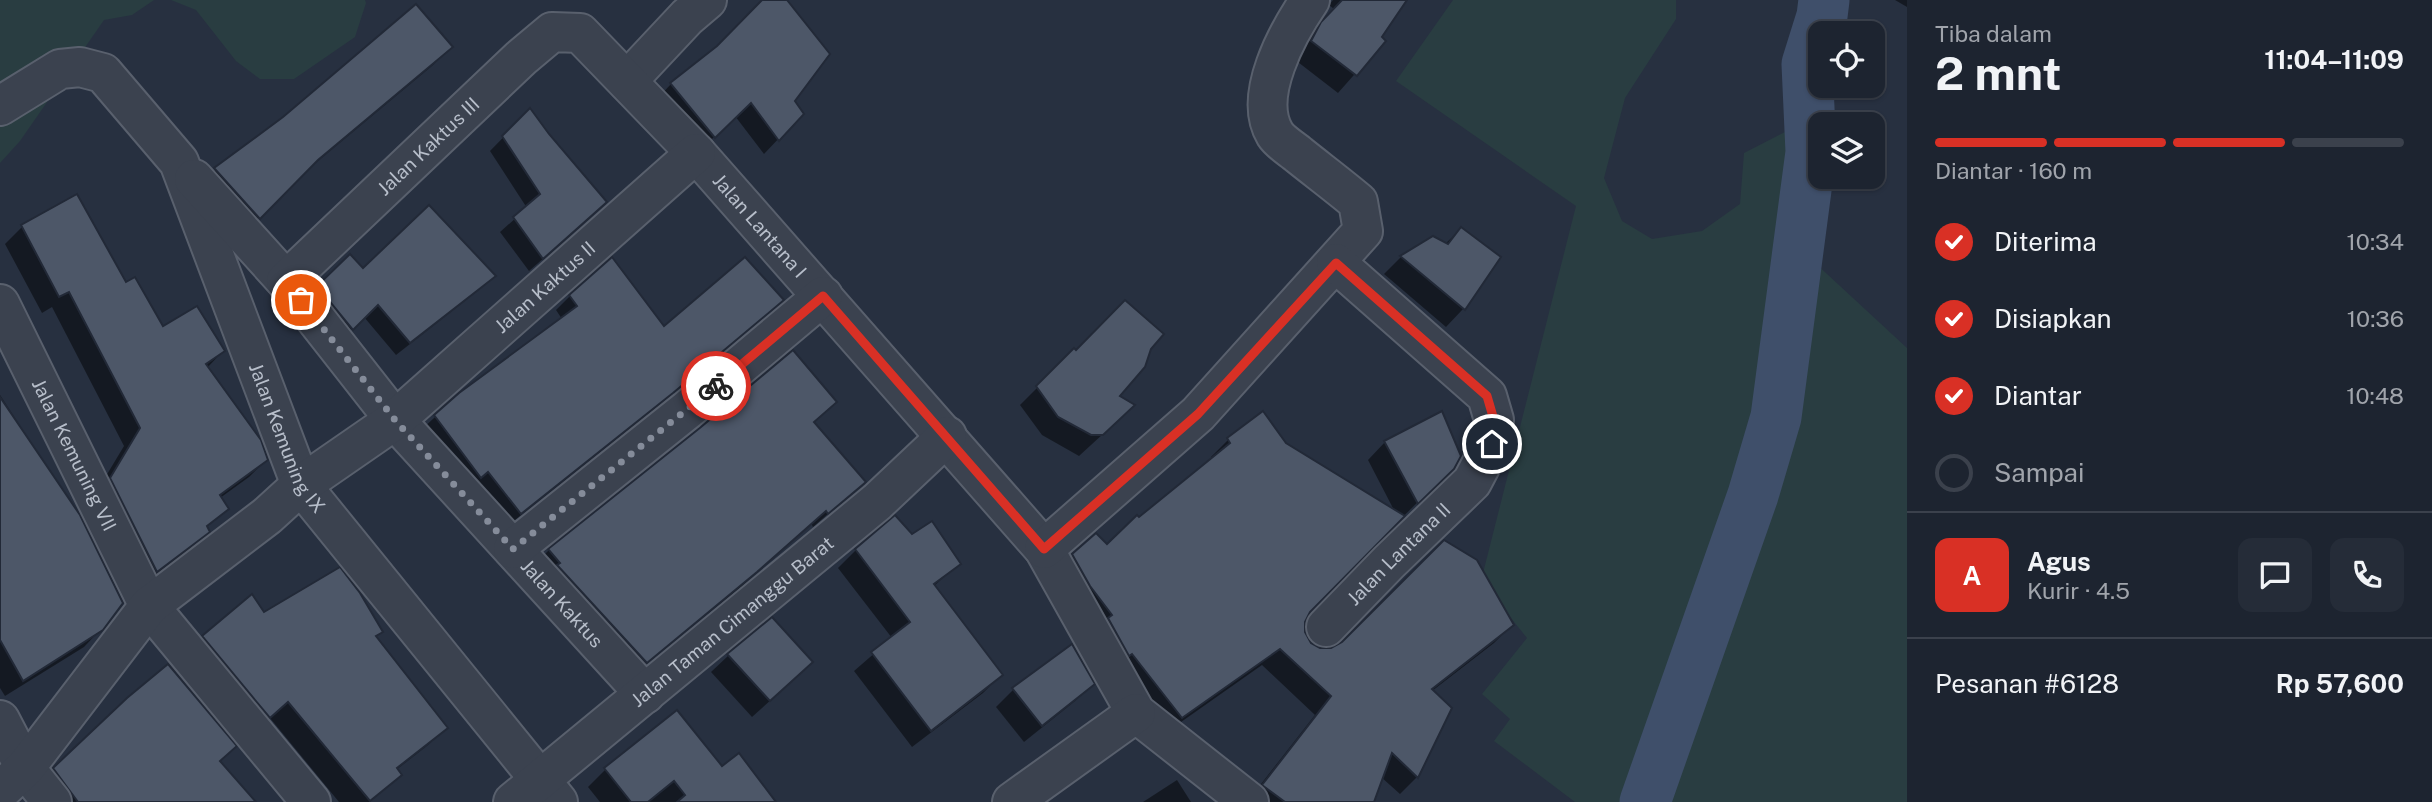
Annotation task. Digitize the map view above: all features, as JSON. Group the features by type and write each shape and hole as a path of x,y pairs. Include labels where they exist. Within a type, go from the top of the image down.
{"street":[{"path":"627,81 687,17 707,0"},
{"path":"1044,549 1198,414 1363,231 1358,202 1276,137 1268,119 1268,96 1276,67 1289,34 1310,0"},
{"name":"Jalan Kaktus III","path":"286,281 521,58 552,32 580,33"},
{"name":"Jalan Lantana I","path":"580,33 696,153 1044,549 1136,713"},
{"name":"Jalan Kemuning IX","path":"0,106 60,69 80,67 103,73 179,162 301,485 537,795"},
{"name":"Jalan Kaktus II","path":"149,606 267,516 301,485 395,420 696,153"},
{"name":"Jalan Kaktus","path":"179,162 286,281 395,420 645,694"},
{"name":"Jalan Lantana II","path":"1326,627 1472,482 1492,444 1494,420 1487,396 1336,263"},
{"path":"513,549 687,410 823,296"},
{"name":"Jalan Kemuning VII","path":"0,304 149,606 312,802"},
{"name":"Jalan Taman Cimanggu Barat","path":"537,795 645,694 877,502 947,436"},
{"path":"12,780 149,606"},
{"path":"1012,802 1136,713 1250,802"},
{"path":"0,720 12,780 52,802"}],"green space":[{"path":"0,0 154,0 132,15 104,20 20,141 0,163"},
{"path":"171,0 365,0 366,3 355,37 294,79 260,79 236,61 196,10"},
{"path":"1453,0 1676,0 1676,19 1625,98 1604,178 1622,221 1652,239 1702,231 1740,204 1744,153 1787,131 1808,144 1808,189 1818,189 1813,261 1907,348 1907,802 1575,802 1494,741 1510,719 1482,694 1527,638 1481,581 1576,206 1396,81"}],"building":[{"path":"762,0 787,0 830,54 795,101 804,114 779,141 751,103 715,138 670,83 717,46"},
{"path":"1342,0 1407,0 1382,37 1386,41 1357,76 1311,41 1321,22"},
{"path":"416,4 453,47 318,160 260,219 214,168 283,117"},
{"path":"530,108 607,202 543,259 513,217 540,194 502,136"},
{"path":"77,194 126,282 135,277 163,326 197,306 225,351 206,364 261,440 268,460 220,495 229,509 207,526 210,532 157,572 110,478 140,428 69,292 59,297 21,225"},
{"path":"429,205 496,276 410,343 378,305 353,330 317,286 350,254 363,268"},
{"path":"1461,227 1501,257 1465,310 1400,256 1433,236 1448,244"},
{"path":"612,257 664,326 745,257 784,300 521,514 488,472 481,478 434,415 459,393 577,306 569,295"},
{"path":"1125,300 1164,334 1151,349 1145,367 1120,396 1135,405 1103,435 1091,435 1058,417 1036,386"},
{"path":"793,350 837,402 814,422 866,482 828,514 826,511 647,663 557,565 560,563 548,549"},
{"path":"0,397 80,515 123,603 103,630 23,681 0,640"},
{"path":"1263,411 1286,443 1405,516 1310,612 1305,622 1305,632 1311,643 1320,648 1331,648 1342,642 1444,540 1477,560 1514,625 1432,689 1452,708 1418,778 1392,753 1374,802 1285,802 1262,785 1331,696 1280,649 1182,718 1132,654 1129,656 1108,618 1112,615 1090,586 1072,554 1096,533 1107,544 1137,515 1139,517 1230,443 1227,438"},
{"path":"1442,411 1461,456 1454,469 1418,504 1384,441"},
{"path":"895,515 912,534 932,521 961,564 934,584 1003,675 931,731 871,652 910,622 855,549"},
{"path":"340,567 360,593 383,632 376,636 448,728 397,768 402,775 370,801 288,702 270,718 202,636 252,594 264,612"},
{"path":"772,617 813,662 770,701 727,654"},
{"path":"1072,644 1095,684 1042,726 1012,688"},
{"path":"168,664 237,746 220,761 256,802 78,802 53,768 127,698"},
{"path":"677,710 722,766 739,753 776,802 677,802 685,795 674,781 648,802 631,802 604,768"}],"waterway":[{"path":"1645,802 1753,495 1776,417 1811,152 1807,64 1822,16 1824,0"}],"way so far":[{"path":"301,300 395,420 513,549 716,386"}],"route":[{"path":"716,386 823,296 1044,549 1198,414 1336,263 1487,396 1494,420 1492,444"}]}
